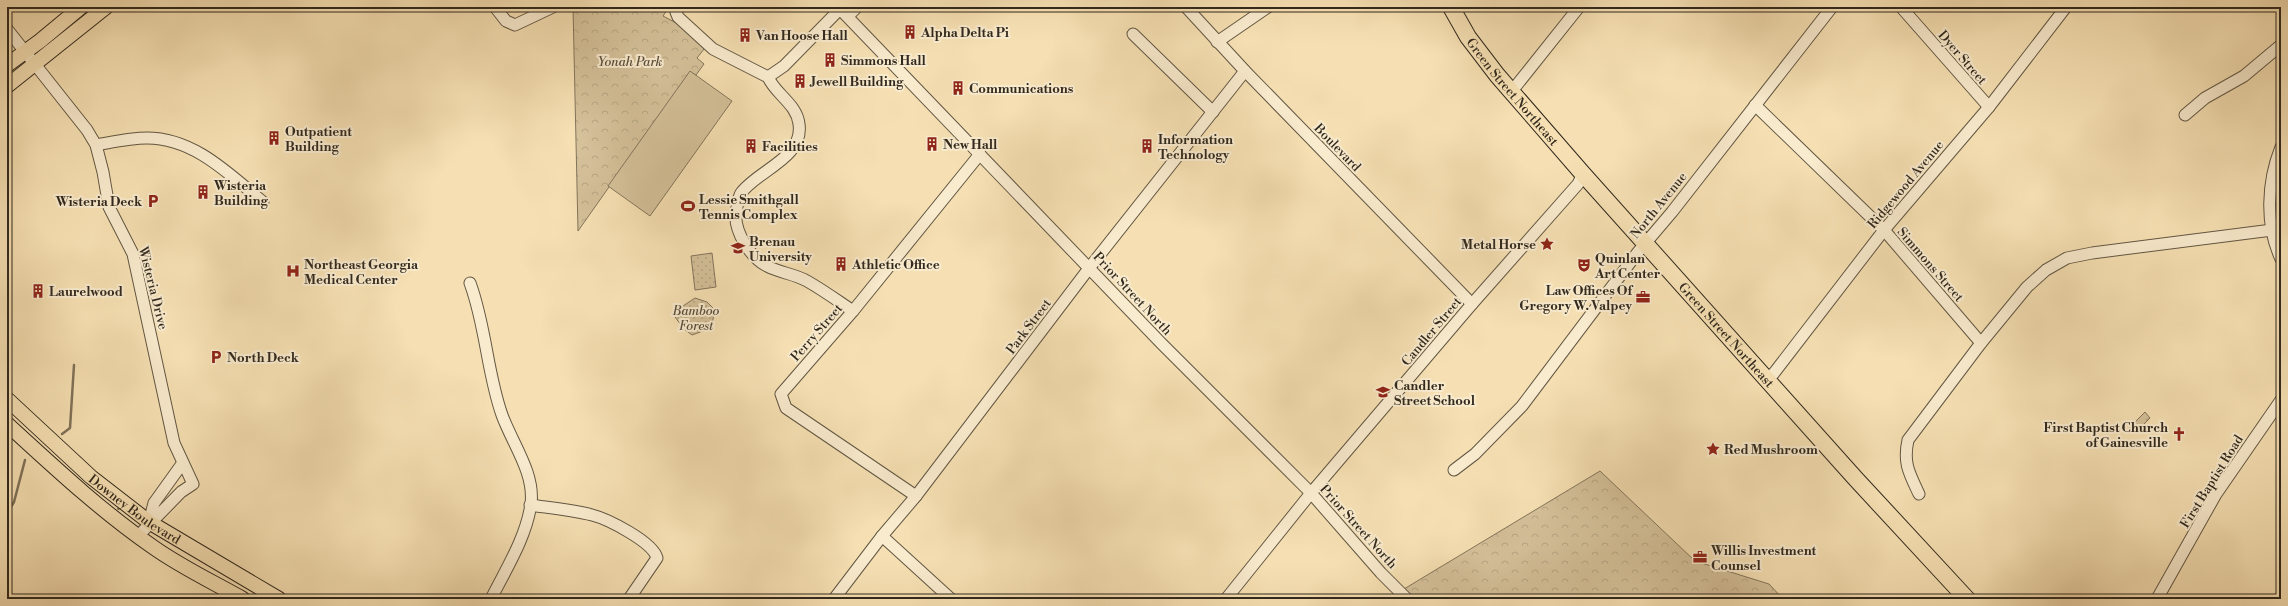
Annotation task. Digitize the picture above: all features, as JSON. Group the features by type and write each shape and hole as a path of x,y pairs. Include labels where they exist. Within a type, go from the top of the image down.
{"highway":[{"name":"Green Street Northeast","path":"1451,7 1468,37 1583,174 1766,380 1967,599"}],"main road":[{"path":"7,65 24,51 40,41 81,7"},
{"path":"7,86 106,7"},
{"name":"Downey Boulevard","path":"7,399 91,477 149,522 278,599"},
{"name":"Downey Boulevard","path":"7,424 84,494 138,536 155,548 243,599"}],"street":[{"path":"495,7 508,24 520,24 553,7"},
{"path":"678,7 676,12 678,17 706,44 768,77 773,88 791,105 799,124 798,137 791,152 740,194 736,215 740,233 750,250 766,266 806,280 853,311"},
{"path":"768,77 784,66 842,11 857,7"},
{"name":"Boulevard","path":"1186,7 1217,42 1472,304"},
{"path":"1217,42 1268,7"},
{"path":"1512,91 1579,7"},
{"name":"North Avenue","path":"1454,470 1475,454 1522,406 1645,245 1832,7"},
{"name":"Dyer Street","path":"1901,7 1989,107"},
{"name":"Ridgewood Avenue","path":"1766,380 1774,373 1884,230 1989,107 2066,7"},
{"name":"Prior Street North","path":"842,11 1161,342 1311,493 1381,573 1407,599"},
{"name":"Wisteria Drive","path":"7,30 87,130 96,145 104,172 109,206 133,254 164,405 174,443 182,464 193,484 181,492 163,511 149,522"},
{"path":"1133,34 1213,112"},
{"path":"2185,115 2205,98 2244,76 2281,45"},
{"name":"Park Street","path":"834,599 882,536 916,496 1090,267 1245,71"},
{"name":"Simmons Street","path":"1755,105 1884,230 1980,343"},
{"path":"96,145 134,138 149,138 177,142 192,148 219,165 263,202"},
{"path":"2281,147 2271,181 2270,208 2272,230 2281,259"},
{"name":"Perry Street","path":"916,496 786,408 781,394 853,311 980,154"},
{"name":"Candler Street","path":"1226,599 1311,493 1472,304 1578,184 1583,174"},
{"path":"1920,494 1907,468 1904,455 1908,440 1980,343 2027,287 2046,270 2067,258 2272,230"},
{"path":"470,283 478,305 502,416 526,472 530,505 523,536 491,599"},
{"name":"First Baptist Road","path":"2157,599 2216,494 2281,400"},
{"path":"138,536 149,522 154,503 182,464"},
{"path":"530,505 593,515 617,526 647,544 656,553 657,558 629,599"},
{"path":"882,536 952,599"}],"green space":[{"name":"Yonah Park","path":"573,7 669,7 663,16 682,26 704,49 697,58 704,64 696,75 690,72 578,231"},
{"path":"690,71 732,101 650,216 608,186"},
{"path":"712,253 716,287 695,290 691,256"},
{"name":"Bamboo Forest","path":"695,298 707,302 715,310 711,328 692,335 684,329 675,317 677,310"},
{"path":"2145,412 2150,418 2135,433 2129,428"},
{"path":"1600,471 1695,561 1769,584 1783,599 1405,599 1399,592"}],"waterway":[{"path":"62,434 70,428 74,365"},
{"path":"7,513 14,502 25,460"}],"place":[{"name":"Alpha Delta Pi","path":"910,32"},
{"name":"Van Hoose Hall","path":"745,35"},
{"name":"Simmons Hall","path":"830,60"},
{"name":"Jewell Building","path":"800,81"},
{"name":"Communications","path":"958,88"},
{"name":"Outpatient Building","path":"274,138"},
{"name":"New Hall","path":"932,144"},
{"name":"Facilities","path":"751,146"},
{"name":"Information Technology","path":"1147,146"},
{"name":"Wisteria Building","path":"203,192"},
{"name":"Wisteria Deck","path":"153,201"},
{"name":"Lessie Smithgall Tennis Complex","path":"688,206"},
{"name":"Metal Horse","path":"1547,244"},
{"name":"Brenau University","path":"738,248"},
{"name":"Athletic Office","path":"841,264"},
{"name":"Quinlan Art Center","path":"1584,265"},
{"name":"Northeast Georgia Medical Center","path":"293,271"},
{"name":"Laurelwood","path":"38,291"},
{"name":"Law Offices Of Gregory W. Valpey","path":"1643,297"},
{"name":"North Deck","path":"216,357"},
{"name":"Candler Street School","path":"1383,392"},
{"name":"First Baptist Church of Gainesville","path":"2179,434"},
{"name":"Red Mushroom","path":"1713,449"},
{"name":"Willis Investment Counsel","path":"1700,557"}]}
